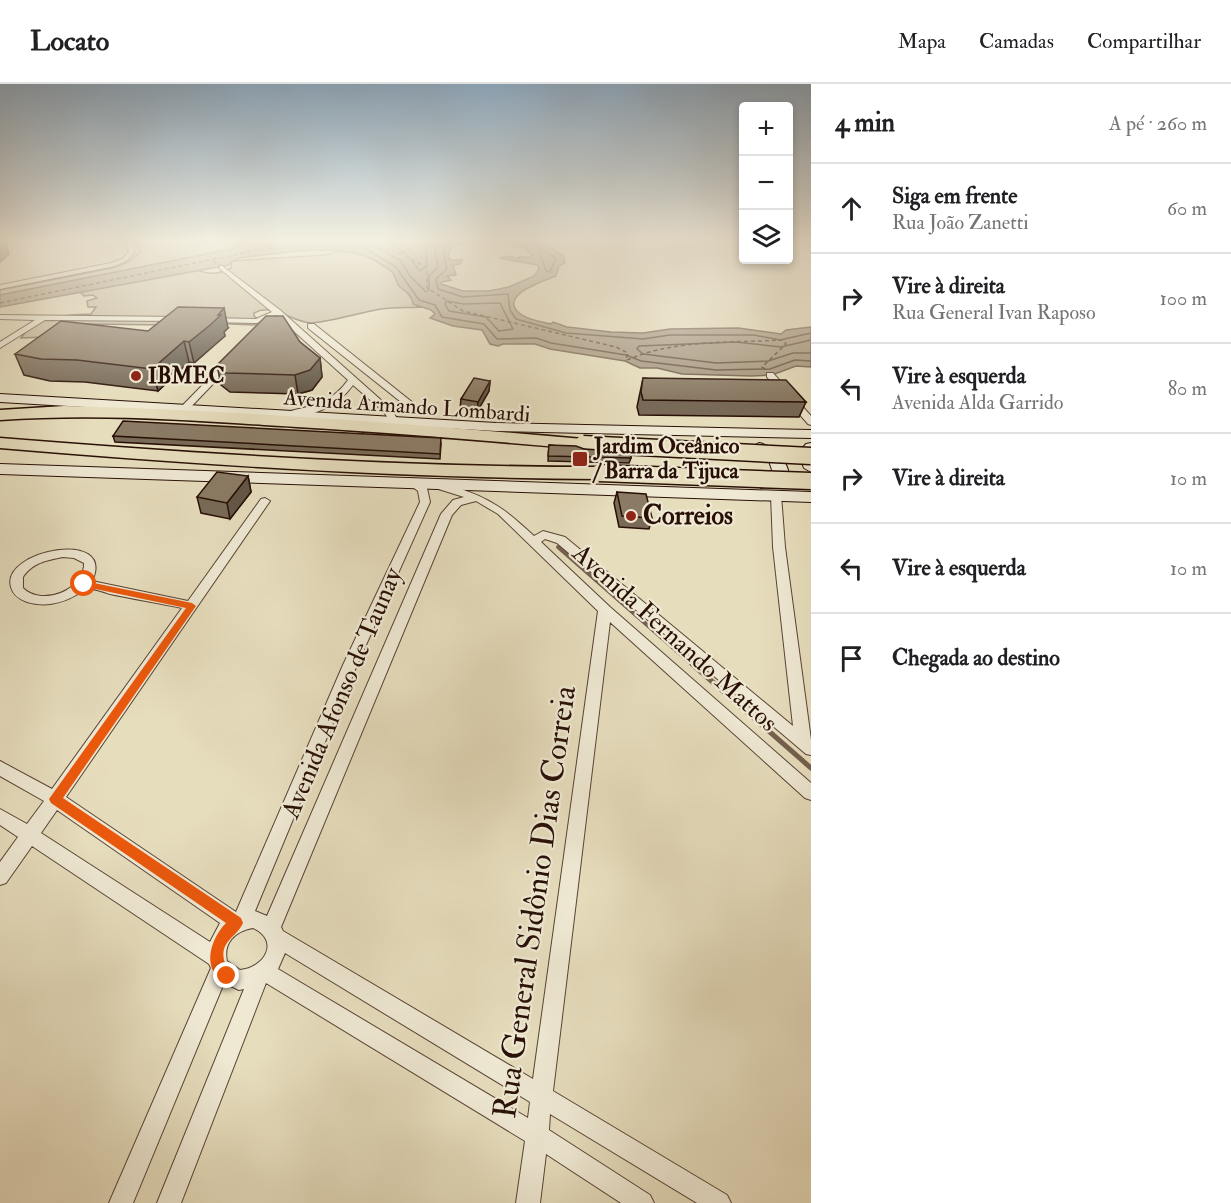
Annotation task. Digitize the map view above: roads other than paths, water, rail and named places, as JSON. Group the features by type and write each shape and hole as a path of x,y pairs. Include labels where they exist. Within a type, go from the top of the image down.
{"highway":[{"path":"0,410 99,403"},
{"name":"Avenida Armando Lombardi","path":"0,415 100,411 234,418 583,444 811,456"},
{"path":"234,418 289,414"},
{"path":"0,443 116,453 466,473 599,473 811,481"},
{"path":"0,451 72,459 345,474 411,482"}],"main road":[{"name":"Avenida Armando Lombardi","path":"0,398 289,414 390,415 496,427 811,434"},
{"path":"496,427 602,436 734,440 748,443 769,453 781,468 781,475 774,480 740,485 617,482 509,486"},
{"path":"811,447 805,453 811,468"},
{"path":"0,469 811,497"}],"street":[{"path":"254,293 390,415 409,404 311,326"},
{"path":"0,317 257,321 277,312"},
{"path":"0,346 44,317"},
{"path":"257,321 262,328 293,327"},
{"path":"184,409 238,353"},
{"path":"770,375 811,422"},
{"path":"289,414 329,404 339,399 352,380"},
{"name":"Avenida Afonso de Taunay","path":"239,921 350,665 425,502 423,490 411,482"},
{"name":"Avenida Fernando Mattos","path":"431,483 478,498 502,512 605,610 811,793"},
{"path":"776,495 779,547 807,745"},
{"name":"Avenida Afonso de Taunay","path":"274,932 447,514 457,502 478,498"},
{"path":"0,877 265,501"},
{"name":"Avenida Fernando Mattos","path":"533,543 543,535 561,540 807,745"},
{"path":"84,584 90,575 92,566 88,559 80,554 68,552 48,555 29,563 15,580 16,589 22,595 45,600 60,597 84,584 192,606"},
{"name":"Rua General Sidônio Dias Correia","path":"528,1203 605,610"},
{"path":"0,768 55,799 239,921"},
{"path":"0,816 218,964 227,976 237,980 248,980 262,974"},
{"path":"121,1203 218,964 220,938 239,921 253,919 264,921 274,932 720,1203"},
{"path":"169,1203 262,974 273,962 277,949 274,932"},
{"path":"262,974 536,1135 642,1203"}],"water":[{"path":"9,293 75,293 0,307 0,295"},
{"path":"407,293 520,293 514,306 526,317 567,327 611,332 643,333 670,329 738,328 781,334 786,330 811,327 811,367 796,366 772,375 682,374 657,368 640,368 625,361 550,349 535,344 498,346 490,344 482,330 453,326 430,318 435,314 431,310 413,304"}],"waterway":[{"path":"558,547 694,666"},
{"path":"692,664 811,768"}],"place":[{"name":"IBMEC","path":"136,376"},
{"name":"Jardim Oceânico / Barra da Tijuca","path":"580,459"},
{"name":"Correios","path":"631,516"}]}
